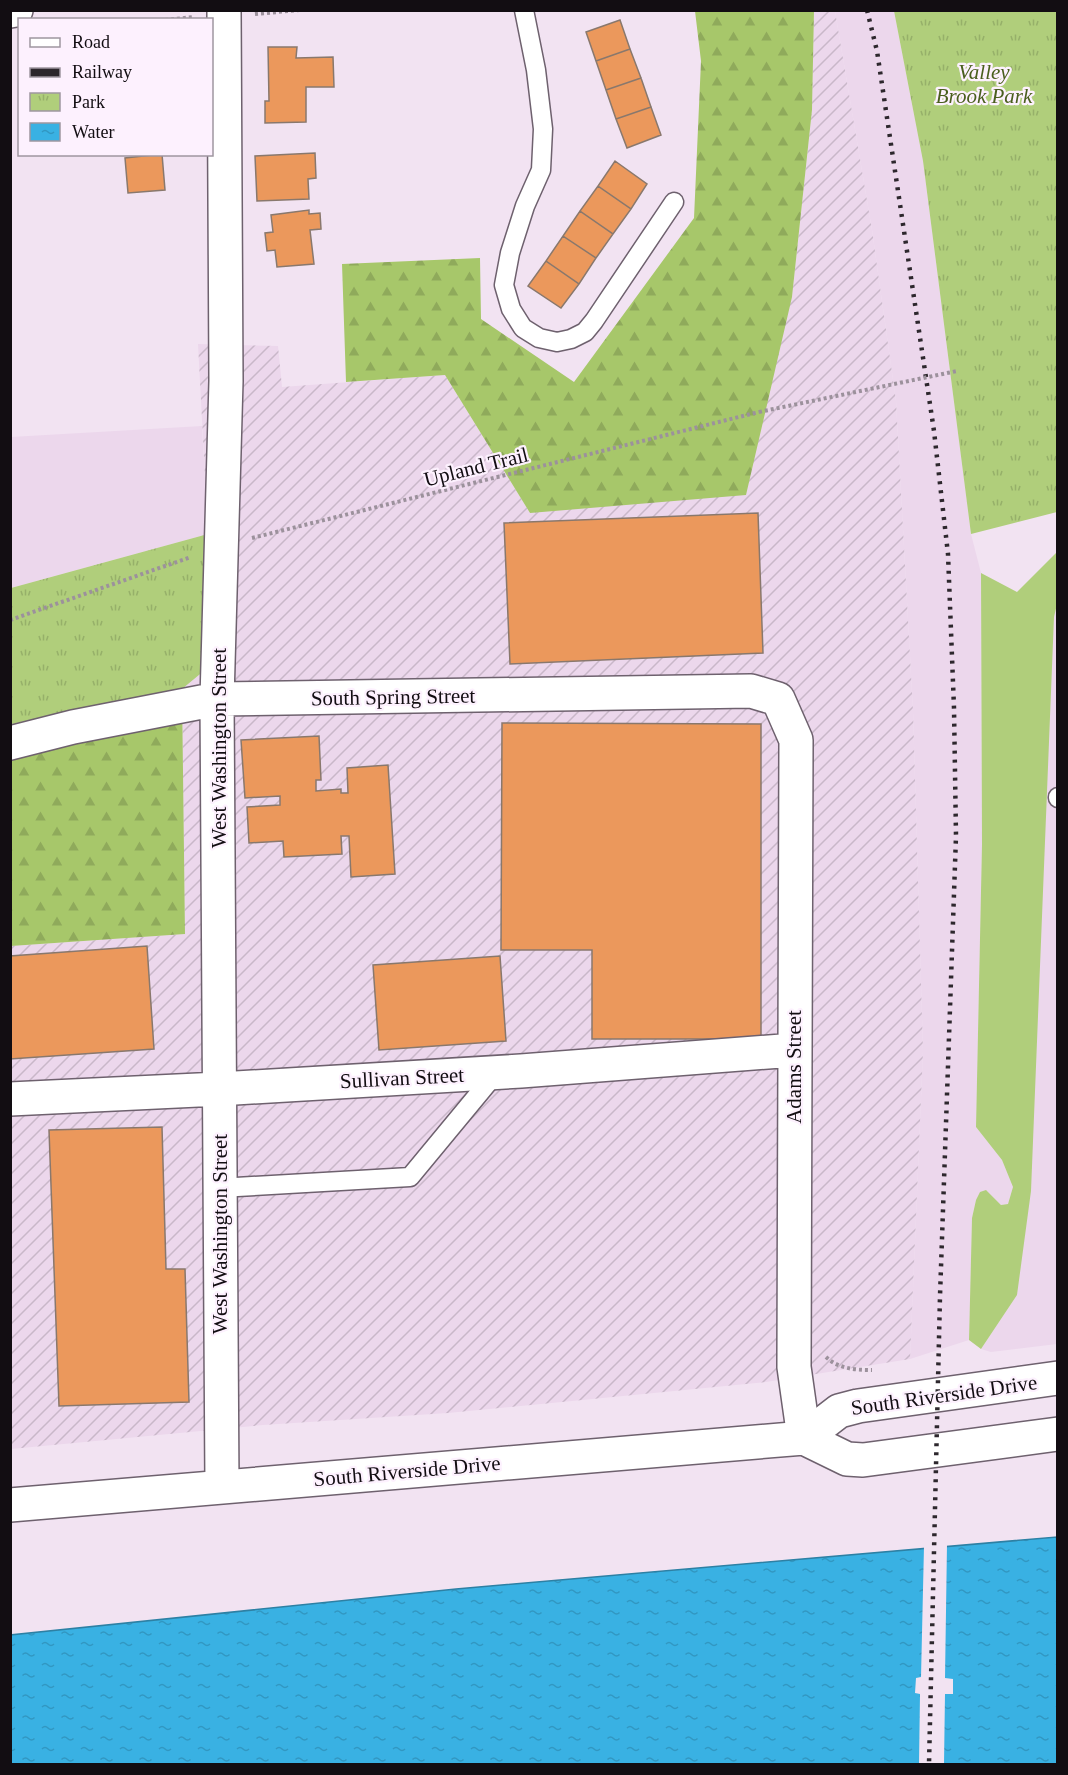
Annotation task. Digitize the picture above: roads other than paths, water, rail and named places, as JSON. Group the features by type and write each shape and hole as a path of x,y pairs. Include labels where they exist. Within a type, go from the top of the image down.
{"main road":[{"path":"10,11 16,10"},
{"name":"West Washington Street","path":"222,1486 217,699 226,381 225,10"},
{"name":"South Spring Street","path":"10,742 73,727 217,699 751,690 778,699"},
{"name":"Adams Street","path":"778,699 796,740 794,1367 804,1438"},
{"name":"Sullivan Street","path":"10,1099 496,1073 794,1050"},
{"name":"South Riverside Drive","path":"10,1505 804,1438 839,1411 858,1406 1058,1378"},
{"path":"804,1438 847,1460 863,1460 1058,1434"}],"lane":[{"path":"524,10 536,70 543,129 541,170 525,206 513,244 504,285 511,309 523,328 539,338 557,342 571,339 585,332 674,202"},
{"path":"219,1188 410,1177 496,1073"}],"water":[{"path":"1057,1537 1057,1764 11,1764 10,1635 456,1589"}],"railway":[{"path":"867,10 877,51 934,431 948,554 954,708 956,836 940,1296 929,1764"}],"park label":[{"name":"Valley Brook Park","path":"984,84"}]}
